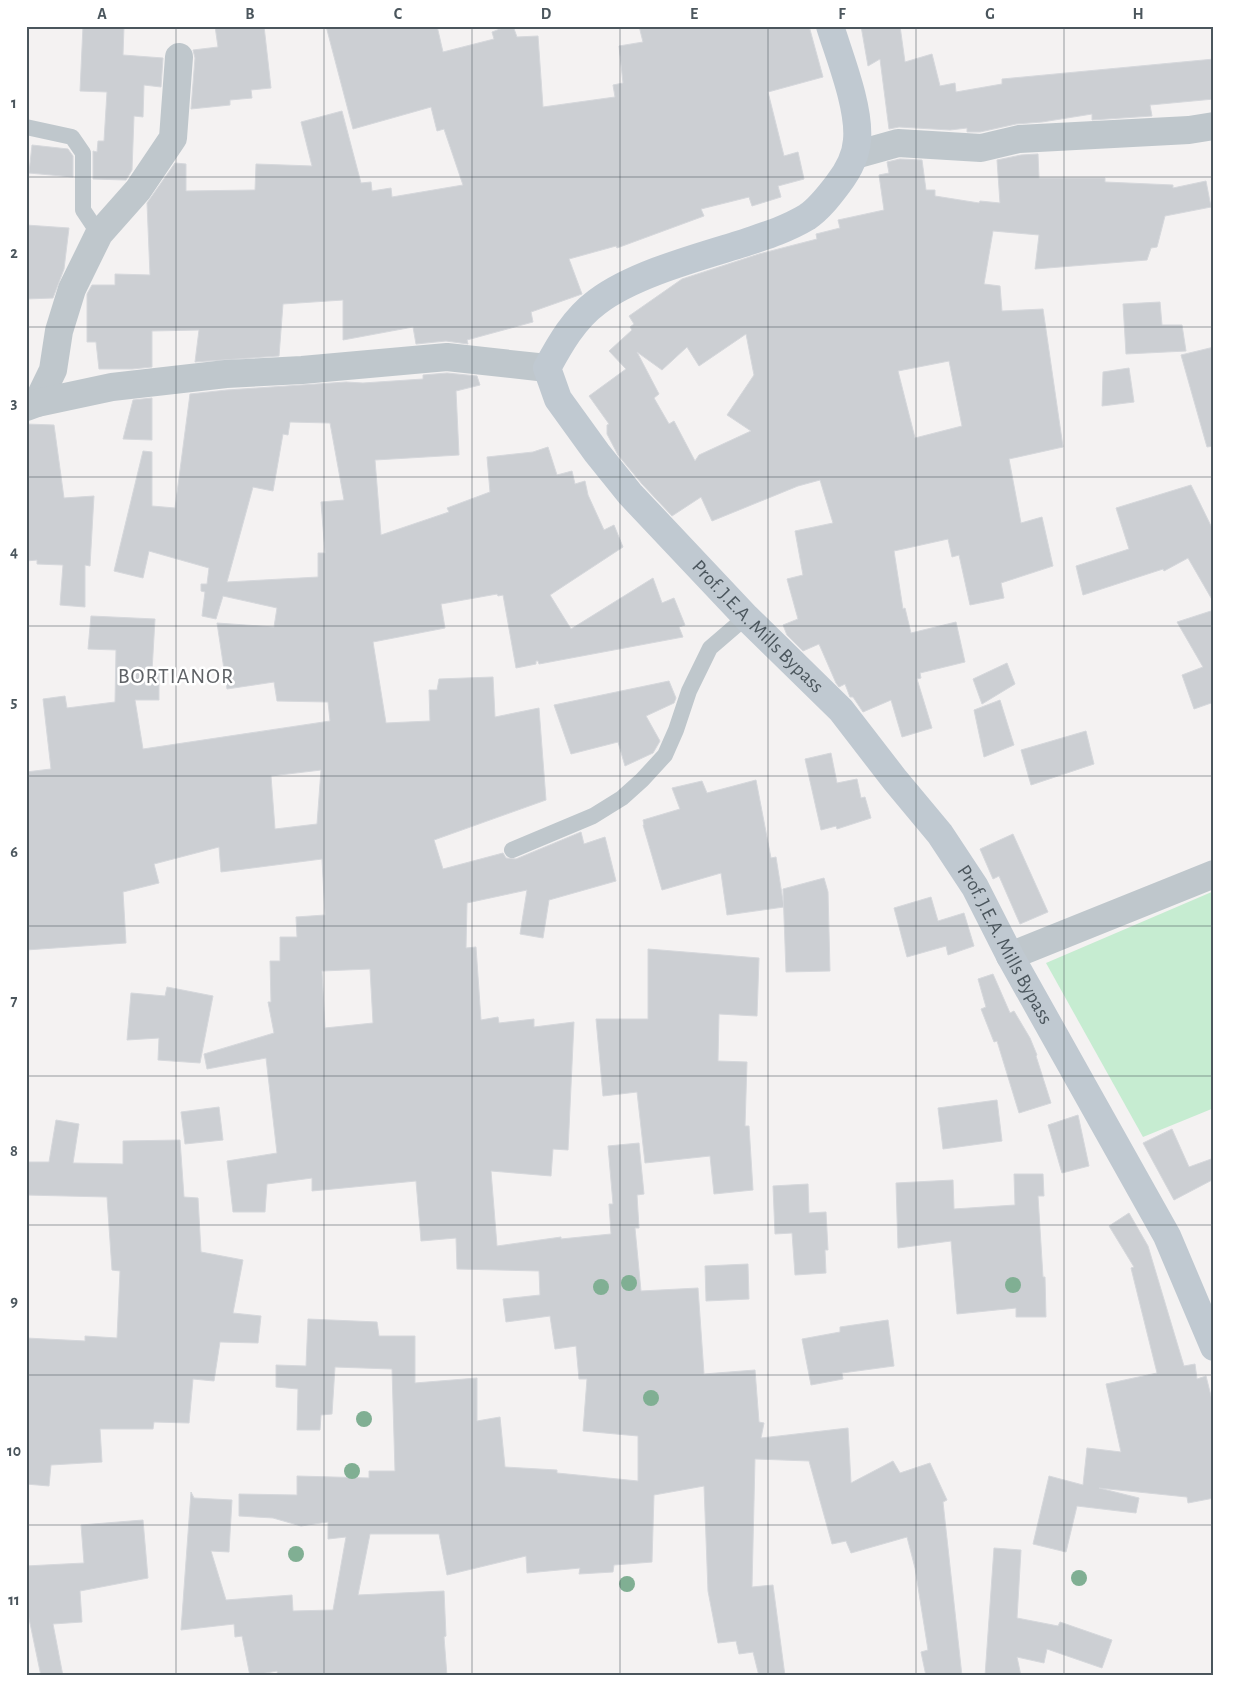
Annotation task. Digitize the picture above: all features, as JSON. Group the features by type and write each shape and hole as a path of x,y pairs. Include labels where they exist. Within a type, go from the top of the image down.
{"street":[{"path":"32,405 112,388 226,374 302,370 447,356 546,368 567,332 597,302 636,280 776,232 808,216 826,200 844,177 855,155 858,138 851,93 830,26"},
{"path":"32,405 53,370 59,331 72,289 99,234 138,190 172,138 179,57"},
{"path":"855,155 898,143 981,148 1019,139 1189,130 1214,126"},
{"name":"Prof. J.E.A. Mills Bypass","path":"546,368 558,399 597,453 630,494 746,617 841,710 940,834 975,887 1010,956 1167,1236 1214,1347"},
{"path":"1010,956 1214,874"}],"lane":[{"path":"26,127 72,137 83,153 84,210 99,234"},
{"path":"512,850 593,816 622,798 642,780 666,756 688,691 710,648 746,617"}],"green space":[{"path":"1214,891 1214,1108 1143,1137 1046,963"}],"building":[{"path":"83,26 124,26 123,55 163,58 161,87 144,85 143,117 134,116 132,170 126,180 93,179 93,151 97,152 98,141 104,141 107,92 80,91"},
{"path":"215,26 264,26 271,88 251,90 252,98 230,100 230,105 191,109 195,58 193,50 218,47"},
{"path":"326,26 437,26 443,52 494,39 492,32 513,26 517,37 538,36 543,107 615,97 613,85 623,83 619,46 643,42 639,26 809,26 823,77 768,92 784,156 798,152 804,179 778,186 781,197 752,206 749,197 701,209 704,216 617,248 616,246 569,259 582,294 531,312 533,322 467,340 468,344 446,341 416,344 413,327 343,340 343,300 283,304 279,356 195,362 199,330 152,331 152,367 99,369 96,342 87,342 87,294 92,285 115,285 115,274 150,275 147,203 175,163 186,164 186,191 255,190 256,164 312,166 301,122 342,111 361,183 371,182 372,191 391,188 392,197 463,185 444,129 437,131 431,107 353,129"},
{"path":"861,26 900,26 905,62 932,54 940,86 955,83 956,92 1002,84 1002,79 1214,59 1214,99 1150,105 1152,116 1092,120 1092,114 1016,124 980,132 967,132 967,128 950,130 899,127 889,129 880,59 868,66"},
{"path":"32,145 68,149 73,156 73,177 29,173"},
{"path":"1038,154 1039,178 1105,178 1105,182 1173,185 1173,188 1206,181 1211,207 1165,216 1157,247 1151,248 1147,260 1035,269 1039,235 993,231 984,284 1000,286 1002,311 1043,309 1063,447 1009,459 1021,523 1042,517 1053,566 1001,583 1004,598 970,605 959,555 952,557 948,539 894,551 903,609 905,608 911,633 956,622 965,662 920,673 921,678 917,679 932,728 902,737 891,700 863,712 853,697 850,697 845,684 839,687 836,683 819,644 803,651 787,635 783,625 798,619 787,579 803,575 795,531 833,523 820,480 798,486 712,521 701,497 672,516 618,455 607,434 607,425 609,424 589,396 626,369 609,351 632,330 630,327 634,324 629,316 682,279 759,254 817,239 816,234 840,228 838,220 884,210 879,175 889,173 887,162 900,159 922,160 926,190 935,190 935,196 979,203 980,201 1000,203 997,160","holes":["746,334 754,375 727,415 751,431 699,455 695,461 674,421 669,424 654,398 659,394 637,352 662,370 687,347 699,366","949,361 962,426 915,438 898,371"]},
{"path":"26,225 69,228 64,269 53,298 26,299"},
{"path":"1160,302 1162,325 1182,325 1186,351 1126,354 1123,304"},
{"path":"1214,347 1214,446 1207,447 1181,355"},
{"path":"1129,368 1134,402 1102,406 1103,372"},
{"path":"447,373 477,376 480,385 456,391 459,455 375,460 381,535 449,512 447,508 490,492 487,457 533,452 548,447 557,475 572,471 575,484 585,481 588,495 604,530 614,525 623,547 550,595 571,629 653,578 662,603 674,598 685,625 679,627 683,637 539,664 536,661 536,664 516,668 503,595 498,596 497,594 441,604 445,628 373,642 386,723 430,721 429,690 437,690 439,679 493,677 495,717 539,708 546,800 434,840 443,869 503,853 506,858 516,859 581,832 584,844 605,837 616,881 549,900 543,938 520,934 527,890 467,903 466,948 476,947 481,1020 498,1017 499,1023 534,1019 534,1027 574,1022 568,1150 553,1149 551,1176 491,1171 497,1246 561,1237 561,1239 611,1234 609,1204 613,1204 608,1146 639,1143 644,1194 637,1195 639,1228 635,1228 641,1291 698,1288 704,1374 755,1370 759,1422 764,1423 761,1438 848,1428 851,1483 893,1461 900,1473 930,1463 947,1500 943,1502 962,1676 926,1676 921,1652 928,1650 915,1568 907,1537 851,1553 846,1541 832,1544 809,1461 755,1459 752,1587 773,1585 785,1676 759,1676 753,1652 739,1654 736,1641 718,1643 708,1591 704,1486 654,1495 652,1562 614,1565 613,1572 579,1574 580,1568 527,1573 526,1556 447,1575 439,1534 370,1534 358,1595 444,1591 446,1636 444,1637 447,1676 278,1676 277,1671 250,1676 242,1636 235,1637 234,1624 181,1630 191,1492 194,1498 232,1500 229,1552 211,1551 226,1600 292,1595 293,1611 333,1610 346,1537 328,1539 328,1522 301,1526 273,1518 239,1516 239,1494 297,1495 297,1476 369,1478 369,1471 395,1471 392,1369 335,1367 332,1414 321,1415 320,1430 297,1430 298,1389 276,1387 276,1365 306,1366 308,1319 377,1322 379,1336 415,1336 415,1383 477,1378 477,1421 500,1417 505,1467 557,1470 557,1473 638,1481 638,1436 583,1431 587,1379 579,1379 576,1346 555,1349 550,1316 506,1322 503,1299 540,1295 539,1271 457,1269 456,1238 421,1241 416,1181 312,1191 312,1178 267,1184 265,1212 233,1212 227,1161 277,1153 266,1058 207,1069 204,1054 274,1033 268,1002 271,1002 270,961 280,961 280,937 297,937 296,917 325,915 322,859 221,872 219,847 154,864 159,883 123,892 126,943 26,950 26,772 51,769 43,699 65,696 67,708 115,702 116,650 88,649 91,616 155,619 152,671 159,671 159,700 135,700 143,749 330,721 328,702 277,701 274,682 227,689 217,623 274,627 277,608 223,596 216,619 202,616 205,592 201,591 201,584 207,584 209,568 149,551 143,578 114,571 143,451 152,452 152,506 175,508 190,394 346,382 363,383 423,379 423,375","holes":["290,422 330,423 344,500 321,502 325,553 318,553 318,577 227,582 253,487 273,491 283,434 288,435","321,770 317,824 275,829 271,776","370,969 373,1023 325,1028 322,971"]},
{"path":"152,398 152,440 123,439 133,400"},
{"path":"26,424 54,425 64,498 94,496 90,566 85,565 85,607 60,605 63,565 37,564 37,560 26,561"},
{"path":"1191,485 1214,532 1214,603 1188,558 1164,571 1163,569 1083,595 1076,566 1129,549 1116,508"},
{"path":"1214,610 1214,702 1194,709 1182,675 1203,667 1177,622"},
{"path":"1007,663 1015,684 982,704 973,679"},
{"path":"669,681 676,698 674,703 646,716 660,741 653,753 625,766 618,742 571,754 554,705"},
{"path":"1000,700 1014,745 984,757 974,710"},
{"path":"1086,731 1094,764 1031,785 1021,750"},
{"path":"831,753 837,783 857,779 861,798 865,797 871,818 837,829 836,826 821,830 805,759"},
{"path":"756,780 771,858 776,857 784,907 727,915 721,873 662,890 643,820 680,809 672,788 702,781 707,793"},
{"path":"1013,834 1048,912 1020,924 999,876 993,879 980,849"},
{"path":"824,878 828,892 830,971 786,972 783,889"},
{"path":"931,897 938,921 964,913 974,946 948,955 946,946 907,957 894,908"},
{"path":"648,949 759,958 757,1016 719,1014 718,1061 747,1062 745,1126 749,1126 753,1190 714,1194 710,1156 645,1163 637,1092 603,1096 596,1019 648,1019"},
{"path":"993,974 1010,1013 1014,1011 1030,1038 1051,1103 1019,1113 997,1041 994,1042 981,1009 986,1007 978,979"},
{"path":"167,987 213,996 200,1063 158,1060 159,1038 127,1040 131,993 165,996"},
{"path":"997,1100 1002,1141 943,1149 938,1108"},
{"path":"219,1107 223,1140 185,1144 181,1112"},
{"path":"1078,1115 1089,1166 1062,1173 1048,1125"},
{"path":"56,1120 79,1124 73,1163 123,1164 123,1141 180,1140 184,1197 198,1198 201,1252 243,1260 233,1313 261,1316 258,1343 220,1342 214,1381 193,1379 189,1423 154,1422 153,1429 100,1429 102,1462 51,1465 49,1486 26,1484 26,1338 85,1341 85,1336 117,1338 120,1271 112,1270 107,1197 26,1195 26,1162 49,1162"},
{"path":"1172,1129 1189,1167 1214,1158 1214,1179 1174,1200 1143,1143"},
{"path":"1014,1174 1043,1174 1044,1196 1038,1196 1043,1277 1045,1277 1046,1317 1016,1317 1016,1308 957,1314 951,1241 898,1248 896,1183 953,1180 954,1209 1015,1205"},
{"path":"808,1184 809,1213 826,1212 828,1250 825,1250 826,1273 795,1275 792,1233 775,1234 773,1186"},
{"path":"1129,1213 1148,1246 1184,1366 1195,1364 1197,1379 1206,1376 1214,1408 1214,1498 1188,1503 1187,1497 1099,1488 1139,1498 1136,1513 1077,1506 1066,1552 1033,1544 1049,1476 1083,1485 1087,1448 1121,1452 1106,1384 1157,1373 1131,1268 1134,1267 1109,1226"},
{"path":"748,1264 749,1299 706,1301 705,1266"},
{"path":"888,1320 894,1366 842,1373 843,1379 811,1385 802,1339 840,1332 840,1327"},
{"path":"143,1520 148,1578 80,1591 82,1622 53,1624 63,1676 41,1676 26,1604 26,1566 84,1563 81,1525"},
{"path":"994,1548 1021,1550 1017,1618 1058,1626 1060,1622 1112,1640 1102,1668 1047,1649 1044,1663 1017,1657 1021,1676 985,1676"}],"district":[{"name":"BORTIANOR","path":"176,676"}]}
